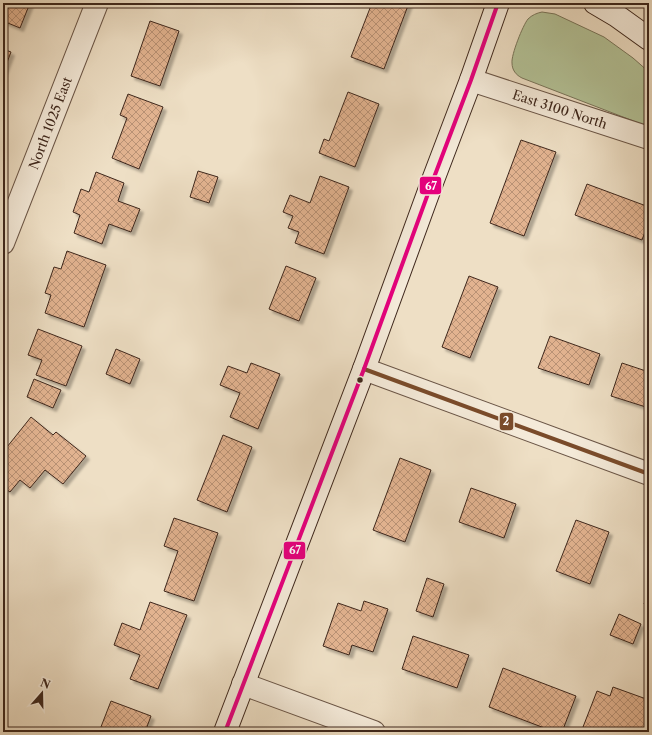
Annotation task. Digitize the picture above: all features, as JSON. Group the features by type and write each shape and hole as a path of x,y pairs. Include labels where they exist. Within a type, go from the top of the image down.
{"street":[{"name":"North 1025 East","path":"3,243 97,3"},
{"path":"225,732 364,369 433,180 472,80 498,3"},
{"path":"595,3 617,16 649,39"},
{"name":"East 3100 North","path":"472,80 649,138"},
{"path":"364,369 649,474"},
{"path":"243,684 374,732"}],"green space":[{"path":"542,12 555,14 604,37 633,58 649,72 649,127 522,78 516,74 513,68 512,59 520,33 531,16"}],"building":[{"path":"3,3 30,3 20,28 3,21"},
{"path":"372,3 409,3 384,69 351,57"},
{"path":"150,21 179,31 160,86 131,76"},
{"path":"3,49 11,52 3,73"},
{"path":"348,92 379,104 355,167 319,153 324,139 329,141"},
{"path":"128,94 163,107 139,169 112,158 127,118 120,115"},
{"path":"521,140 556,152 524,236 490,223"},
{"path":"198,171 218,177 209,203 190,197"},
{"path":"96,172 124,183 118,201 140,209 131,232 109,224 102,244 74,233 80,215 73,212 81,189 89,192"},
{"path":"320,176 349,187 324,254 295,243 299,232 288,228 293,216 283,212 290,195 310,203"},
{"path":"587,184 649,207 649,221 642,240 575,215"},
{"path":"67,251 106,265 84,327 45,313 51,295 45,293 54,267 61,269"},
{"path":"286,266 316,278 299,321 269,309"},
{"path":"469,276 498,287 470,358 442,347"},
{"path":"38,329 82,346 66,386 36,375 42,360 28,355"},
{"path":"550,336 600,354 589,385 538,368"},
{"path":"116,349 140,359 130,384 106,374"},
{"path":"251,363 280,374 258,429 230,417 240,393 220,385 228,366 247,373"},
{"path":"622,363 649,372 649,408 611,396"},
{"path":"34,379 61,390 53,408 27,397"},
{"path":"31,417 53,435 56,432 86,456 63,484 45,470 30,488 20,480 10,492 3,487 3,452"},
{"path":"223,435 252,447 227,512 197,500"},
{"path":"400,458 431,470 405,542 373,530"},
{"path":"471,488 516,504 504,538 459,522"},
{"path":"174,518 218,533 194,601 164,591 178,551 164,546"},
{"path":"576,520 609,532 590,584 556,571"},
{"path":"427,578 444,584 433,617 416,611"},
{"path":"649,590 649,606 644,604"},
{"path":"364,601 388,609 373,652 352,645 349,655 323,646 338,603 361,611"},
{"path":"150,602 187,615 158,689 130,679 140,655 114,645 122,623 140,630"},
{"path":"619,614 641,624 633,644 610,635"},
{"path":"413,636 469,655 457,688 402,669"},
{"path":"503,668 576,696 562,732 555,732 489,707"},
{"path":"613,687 649,700 649,732 597,732 583,727 597,691 610,696"},
{"path":"111,701 151,716 145,732 99,732"}],"transit line":[{"name":"67","path":"225,732 364,369 498,3"},
{"name":"2","path":"364,369 649,474"}]}
